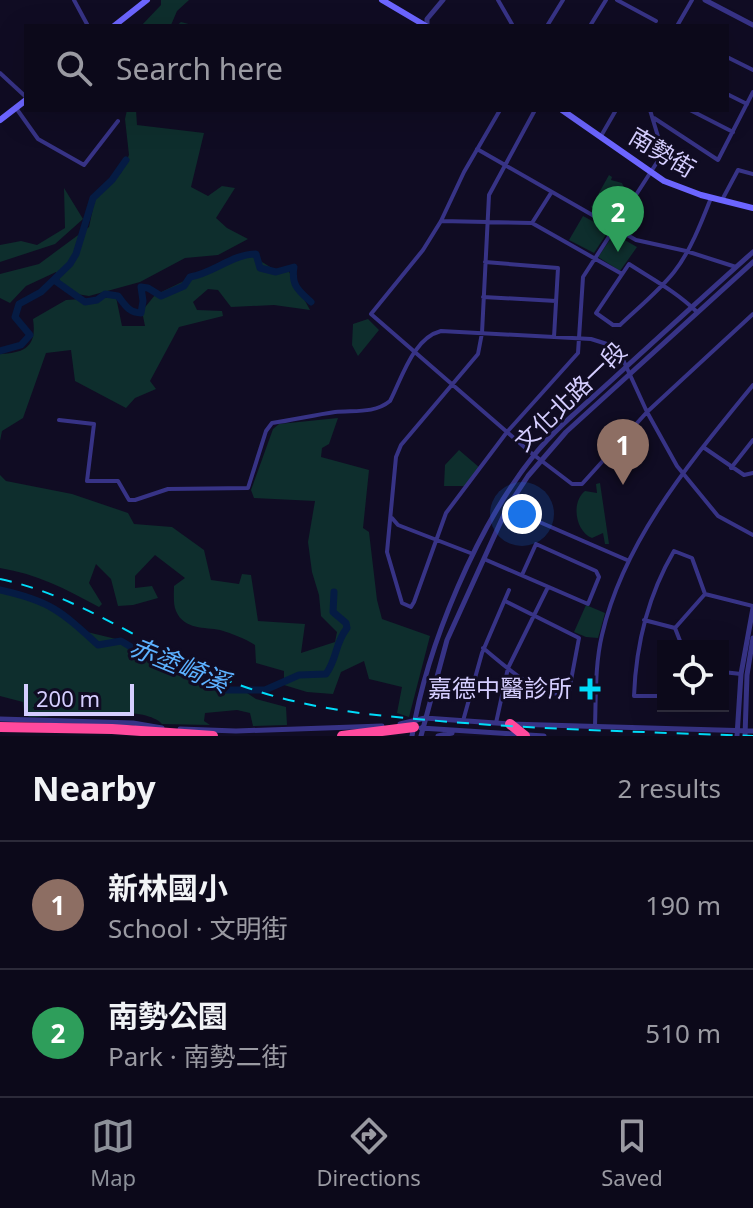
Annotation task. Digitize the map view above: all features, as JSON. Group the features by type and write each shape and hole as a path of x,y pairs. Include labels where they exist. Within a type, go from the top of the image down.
{"highway":[{"path":"510,724 524,736"},
{"path":"0,727 112,729 213,736"},
{"path":"342,736 417,729"}],"main road":[{"path":"117,24 147,0"},
{"path":"382,0 424,24"},
{"path":"0,120 24,101"},
{"name":"南勢街","path":"565,112 649,172 678,188 753,208"}],"street":[{"path":"74,0 87,24"},
{"path":"427,24 427,19 443,0"},
{"path":"498,0 512,24"},
{"path":"548,24 563,0"},
{"path":"591,24 606,0"},
{"path":"617,0 656,21"},
{"path":"678,24 692,0"},
{"path":"705,0 753,25"},
{"path":"729,58 753,70"},
{"path":"0,73 24,96"},
{"path":"652,116 718,160 753,92"},
{"path":"729,95 747,104"},
{"path":"16,108 38,139 84,165 118,121"},
{"path":"499,112 423,250 371,314 534,455 572,484 579,485 647,412 753,314"},
{"path":"534,112 489,195 482,333 478,354 401,445 396,457 387,552 402,603 411,607 446,513 507,432 578,353 581,281 663,153 651,112"},
{"path":"601,136 615,112"},
{"path":"694,112 733,132"},
{"path":"477,149 636,240 686,251 753,274"},
{"path":"721,201 738,170 753,174"},
{"path":"532,223 551,193"},
{"path":"694,310 662,285 629,264 596,313 613,325 620,325 662,285 677,269 699,229 711,198"},
{"path":"441,221 532,223 622,274"},
{"name":"文化北路一段","path":"425,718 447,640 507,508 552,445 631,373 753,252"},
{"path":"485,262 558,268 554,337"},
{"name":"文化北路一段","path":"417,729 439,636 474,555 501,504 534,455 628,366 753,262"},
{"path":"483,297 556,301"},
{"path":"59,420 94,424 87,481 118,481 129,500 168,489 248,488 266,431 272,423 384,406 390,401 415,353 432,333 600,341 620,353 647,412 683,474 718,516 753,535"},
{"path":"595,726 601,637 627,560 683,474 753,385"},
{"path":"731,468 753,440"},
{"path":"703,447 744,475 753,473"},
{"path":"507,508 627,560"},
{"path":"392,518 398,525 588,604 598,573 536,544 522,575"},
{"path":"657,696 634,696 636,656 644,620 660,575 674,551 692,558 705,594"},
{"path":"496,723 508,668 548,587"},
{"path":"463,721 483,648 509,590"},
{"path":"705,594 753,607 744,675 741,733"},
{"path":"675,628 705,594"},
{"path":"483,648 526,683 561,695 569,691 579,638 505,601"},
{"path":"644,620 675,628"},
{"path":"675,628 680,640"},
{"path":"744,675 753,638"},
{"path":"729,673 744,675"},
{"path":"417,729 425,718 510,724 753,731"},
{"path":"0,719 265,731 387,726 544,736"},
{"path":"438,736 461,731"}],"green space":[{"path":"161,0 189,0 177,11 171,24 143,24 161,5"},
{"path":"127,112 136,112 137,125 204,133 191,187 208,196 222,186 235,188 216,218 248,239 218,255 185,258 140,282 89,296 65,292 56,272 26,286 10,303 0,298 0,274 39,264 89,227 95,199 121,173 129,155"},
{"path":"609,175 611,180 622,183 626,193 616,211 608,215 596,206 594,209 591,207"},
{"path":"64,188 83,219 55,244 0,262 0,245 21,241 37,245 65,228"},
{"path":"583,216 609,230 594,253 569,240"},
{"path":"614,234 637,247 620,271 598,257"},
{"path":"236,256 254,257 275,270 287,268 310,310 274,305 231,307 218,290 208,289 193,302 197,310 222,311 223,316 179,327 150,381 156,389 135,398 126,408 75,381 71,350 46,353 23,418 2,431 0,441 0,354 17,352 28,346 33,336 33,319 66,300 116,297 122,326 145,326 142,311 155,295"},
{"path":"368,319 379,330 358,356 352,345 353,324"},
{"path":"338,418 329,444 322,448 321,457 369,470 363,528 369,532 382,619 430,636 409,717 397,713 402,687 369,679 364,661 341,672 333,694 307,692 284,685 284,671 256,663 255,645 220,630 184,622 175,608 174,586 185,578 155,555 135,576 135,588 152,586 158,598 133,605 118,606 111,579 96,564 89,583 102,604 99,607 51,583 0,568 0,475 6,481 72,494 128,513 134,524 172,527 204,550 211,580 239,584 242,574 251,575 258,621 305,624 301,653 335,642 337,632 321,616 312,572 308,542 315,501 254,498 251,490 273,429 279,424"},
{"path":"459,450 480,468 465,486 444,486 445,465"},
{"path":"600,483 609,544 605,544 603,533 592,538 586,534 577,516 581,496 585,491 597,493 596,484"},
{"path":"0,592 49,604 87,632 116,639 163,662 195,673 221,691 241,689 256,699 286,707 287,725 253,726 250,713 237,710 205,713 204,721 210,725 162,724 151,717 119,713 29,717 24,712 23,702 0,696"},
{"path":"586,605 605,613 598,638 574,632"}],"waterway":[{"path":"0,351 21,345 30,335 15,317 19,304 41,292 70,264 93,198 112,180 126,160"},
{"path":"54,280 85,302 97,300 105,294 118,296 130,310 141,313 141,287 161,296 184,286 190,277 239,257 256,254 260,268 276,272 294,267 296,287 311,302"},
{"name":"赤塗崎溪","path":"0,590 31,598 54,609 98,645 121,641 223,690 265,690 299,675 326,674 347,628 346,623 333,612 334,592"}],"railway":[{"path":"0,579 65,600 216,676 298,702 374,715 451,722 753,736"}],"place":[{"name":"南勢公園","path":"618,252"},
{"name":"新林國小","path":"623,485"},
{"name":"嘉德中醫診所","path":"590,689"}]}
